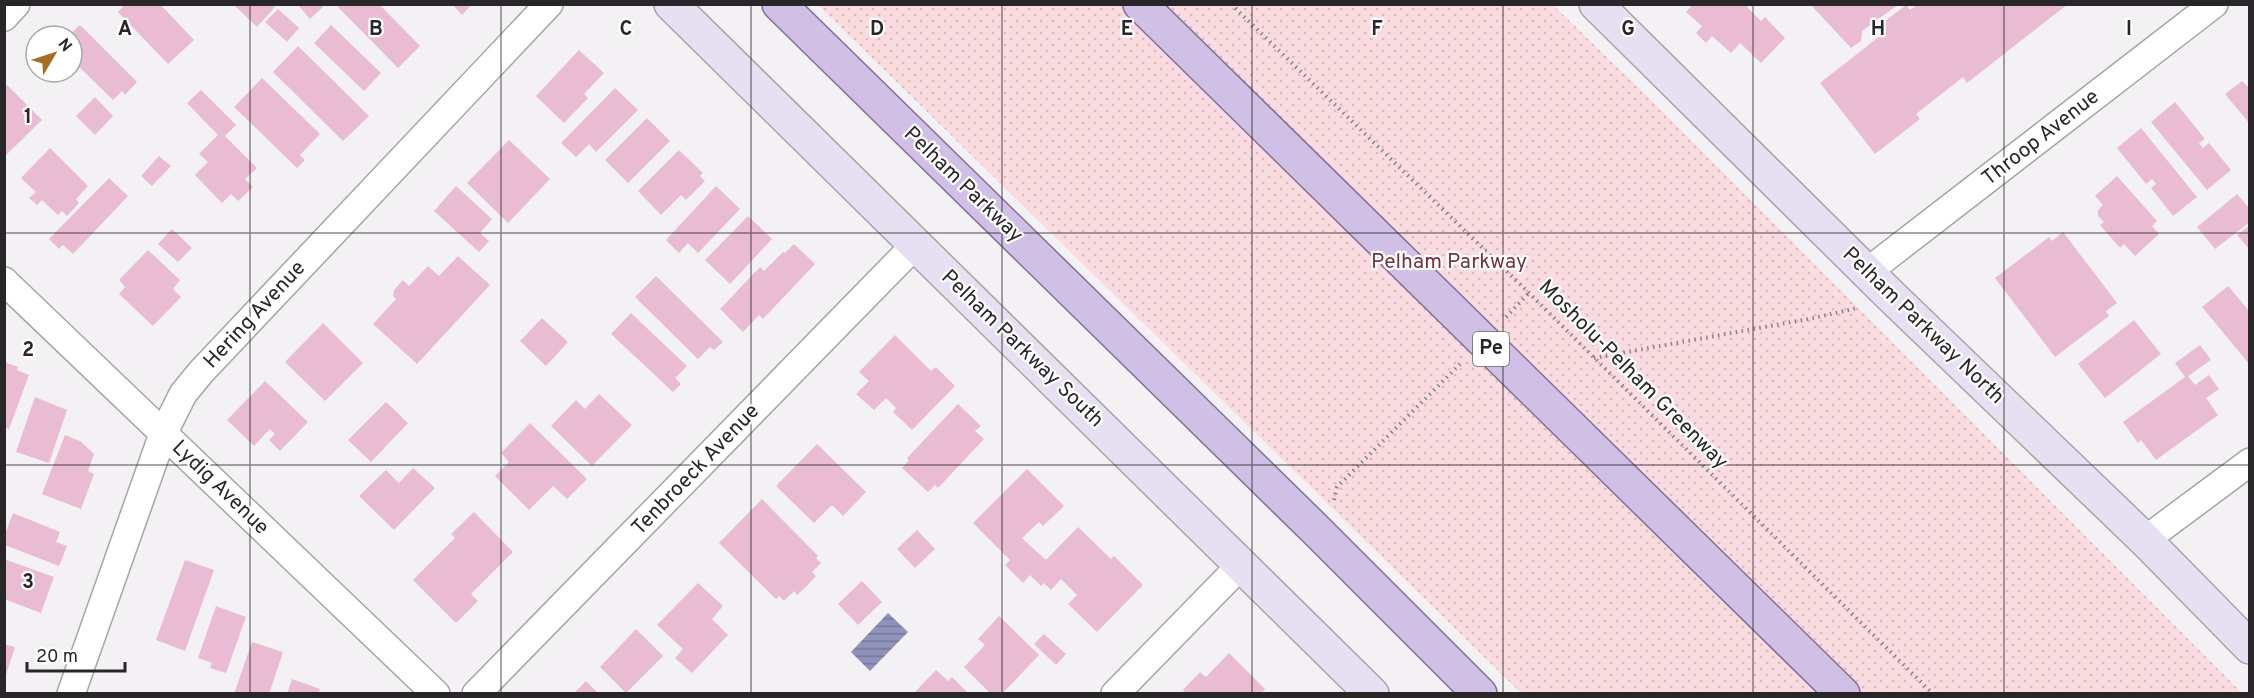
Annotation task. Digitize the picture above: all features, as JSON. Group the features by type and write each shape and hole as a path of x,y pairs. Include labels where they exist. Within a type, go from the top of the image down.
{"main road":[{"name":"Pelham Parkway","path":"779,4 1480,693"},
{"name":"Pe","path":"1140,4 1843,693"}],"street":[{"path":"4,17 16,4"},
{"name":"Hering Avenue","path":"71,693 163,434 183,394 201,372 549,4"},
{"name":"Pelham Parkway South","path":"671,4 1372,693"},
{"name":"Pelham Parkway North","path":"1596,4 1867,272 2145,540 2250,647"},
{"name":"Throop Avenue","path":"1867,272 2214,4"},
{"name":"Tenbroeck Avenue","path":"476,693 915,245"},
{"name":"Lydig Avenue","path":"4,281 436,693"},
{"path":"2145,540 2250,462"},
{"path":"1115,693 1242,564"}],"path":[{"name":"Mosholu-Pelham Greenway","path":"1231,4 1529,293 1933,693"},
{"path":"1506,317 1529,293"},
{"path":"1593,358 1814,318 1860,307"},
{"path":"1333,505 1337,487 1460,363"}],"green space":[{"name":"Pelham Parkway","path":"818,5 1553,5 1647,96 2242,693 1521,693"}],"water":[{"path":"888,613 908,632 870,671 851,652"}],"building":[{"path":"125,4 160,4 194,40 168,64 118,12"},
{"path":"233,4 272,4 275,7 257,27"},
{"path":"297,4 321,4 323,7 310,19"},
{"path":"335,4 379,4 420,46 398,68"},
{"path":"452,4 472,4 462,15"},
{"path":"1693,4 1750,4 1747,7 1761,21 1765,17 1785,38 1761,63 1740,43 1731,53 1712,36 1706,43 1696,33 1702,26 1686,12"},
{"path":"1810,4 1899,4 1862,31 1861,41 1851,48"},
{"path":"1918,4 2068,4 1967,83 1963,77 1916,114 1920,119 1875,154 1820,83 1885,32 1880,25 1906,5 1910,10"},
{"path":"278,9 299,28 287,42 265,22"},
{"path":"331,25 381,73 364,91 314,43"},
{"path":"84,29 137,82 125,95 122,91 113,100 84,72"},
{"path":"298,46 369,116 343,141 273,72"},
{"path":"579,50 604,73 584,94 588,98 564,123 536,96"},
{"path":"262,78 320,134 300,155 305,160 297,168 234,107"},
{"path":"2242,81 2247,86 2250,84 2250,124 2225,94"},
{"path":"7,85 42,120 4,157 4,87"},
{"path":"615,88 638,110 596,152 589,144 576,157 561,143"},
{"path":"201,90 236,125 225,136 257,168 245,179 253,187 238,201 231,194 222,203 195,175 208,162 199,154 218,135 187,103"},
{"path":"95,97 113,116 95,135 76,116"},
{"path":"2175,102 2205,139 2199,143 2203,148 2209,143 2231,170 2207,190 2151,122"},
{"path":"647,118 670,141 628,183 605,160"},
{"path":"2141,128 2197,197 2173,216 2151,188 2156,184 2152,179 2146,184 2117,148"},
{"path":"509,140 550,179 508,223 467,183"},
{"path":"50,148 88,186 76,199 79,203 67,216 62,211 58,215 42,200 37,205 29,198 36,192 21,178"},
{"path":"679,150 703,173 700,176 705,181 686,200 681,195 661,215 638,191"},
{"path":"159,156 171,166 152,186 141,176"},
{"path":"2117,176 2157,221 2152,226 2159,234 2135,256 2124,244 2120,248 2100,225 2104,222 2098,216 2098,210 2103,205 2095,196"},
{"path":"109,178 128,196 73,254 63,245 59,249 49,239"},
{"path":"456,186 492,219 480,233 489,241 479,252 434,211"},
{"path":"716,186 740,209 698,253 688,243 679,253 666,240"},
{"path":"2237,194 2250,209 2250,222 2215,249 2197,227"},
{"path":"748,216 772,239 730,284 705,260"},
{"path":"2250,225 2250,250 2237,235"},
{"path":"172,229 192,248 178,262 158,244"},
{"path":"2063,232 2117,303 2106,311 2109,316 2055,357 1995,278 2049,237 2052,241"},
{"path":"794,244 815,264 763,319 759,315 743,332 720,309 760,267 764,271"},
{"path":"148,250 180,280 173,289 181,297 153,326 119,294 125,287 119,280"},
{"path":"458,256 490,285 417,364 373,324 396,299 393,296 394,290 403,280 409,286 428,266 439,276"},
{"path":"656,276 723,342 714,350 710,347 698,359 635,297"},
{"path":"2228,286 2250,312 2250,365 2202,307"},
{"path":"631,313 687,366 675,378 681,384 673,392 611,334"},
{"path":"542,318 568,342 546,366 520,341"},
{"path":"2134,320 2161,354 2105,398 2078,364"},
{"path":"323,323 363,363 325,401 285,362"},
{"path":"895,335 931,371 936,367 955,386 912,430 893,412 896,408 886,398 874,410 856,394 869,381 859,372"},
{"path":"2200,345 2211,360 2188,376 2195,385 2209,375 2219,389 2206,398 2218,415 2156,460 2141,440 2138,443 2123,422 2185,377 2175,363"},
{"path":"4,362 18,367 17,370 29,375 9,429 4,427"},
{"path":"265,381 308,422 280,451 269,440 275,434 270,429 254,446 227,420"},
{"path":"599,394 632,425 592,466 551,426 576,400 585,409"},
{"path":"35,397 67,410 49,463 16,452"},
{"path":"386,402 408,423 371,462 348,440"},
{"path":"958,404 981,426 975,431 984,439 938,488 935,485 928,492 902,468 909,460 907,458"},
{"path":"530,423 587,479 567,499 553,486 529,510 495,476 509,462 501,453"},
{"path":"65,435 80,441 94,454 88,471 94,474 81,509 42,494"},
{"path":"817,444 866,492 843,516 832,505 814,523 776,486"},
{"path":"413,468 435,488 394,530 359,496 386,470 399,483"},
{"path":"1027,469 1064,506 1043,526 1039,522 1022,538 1027,543 1046,560 1078,527 1111,559 1114,556 1143,585 1097,632 1068,604 1077,595 1061,579 1051,590 1044,583 1041,586 1030,575 1023,583 1005,565 1010,560 973,523"},
{"path":"762,499 818,556 816,558 821,563 812,572 816,576 807,586 797,595 794,591 784,601 779,596 776,599 719,543"},
{"path":"474,512 513,552 471,594 478,601 456,623 413,580 455,538 451,534"},
{"path":"13,513 60,532 56,542 67,546 59,566 5,545 5,534"},
{"path":"917,530 935,549 915,568 897,549"},
{"path":"4,559 54,577 41,613 4,599"},
{"path":"185,560 214,570 185,651 156,640"},
{"path":"862,581 882,602 858,625 838,604"},
{"path":"698,583 723,606 712,619 728,635 692,673 675,658 683,649 657,625"},
{"path":"216,606 246,617 226,673 210,668 212,663 198,658"},
{"path":"999,616 1039,655 1002,694 991,694 964,667 985,645 978,639"},
{"path":"636,629 663,656 626,693 600,667"},
{"path":"1044,634 1066,654 1056,665 1034,644"},
{"path":"252,642 283,652 269,694 234,694"},
{"path":"4,644 15,647 5,678 4,678"},
{"path":"1229,653 1265,689 1261,694 1186,694 1183,690 1200,672 1206,677"},
{"path":"936,670 948,681 952,677 969,694 913,694"},
{"path":"292,679 320,689 318,694 287,694"},
{"path":"586,681 599,694 573,694"}]}
